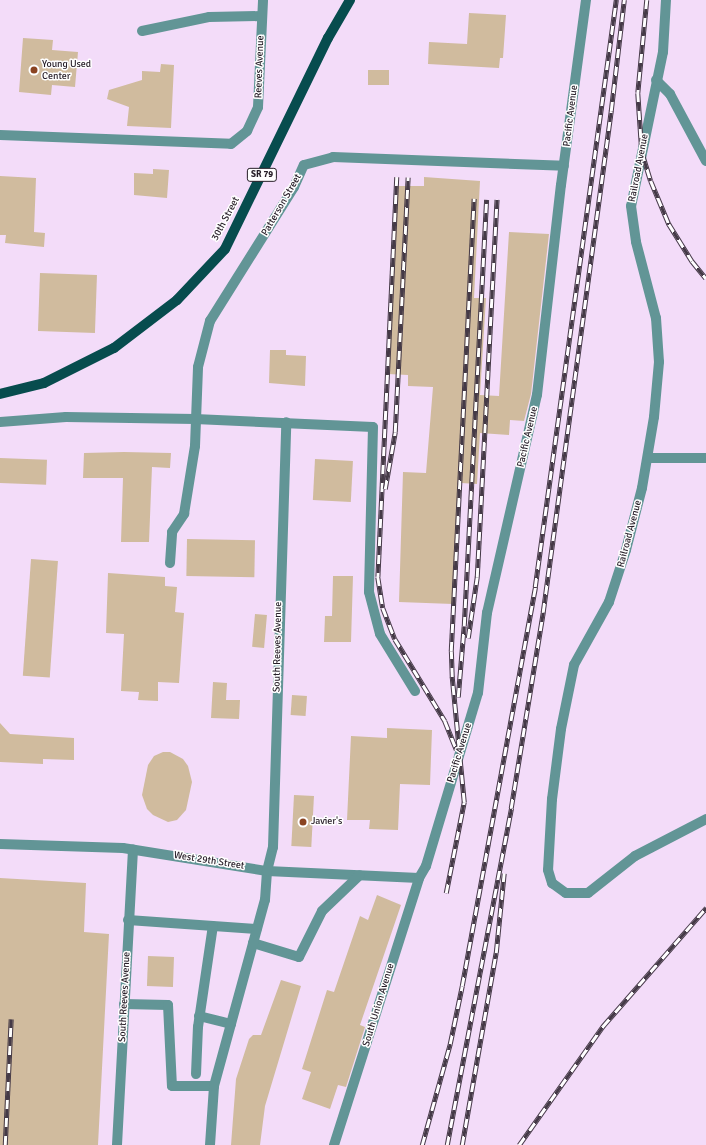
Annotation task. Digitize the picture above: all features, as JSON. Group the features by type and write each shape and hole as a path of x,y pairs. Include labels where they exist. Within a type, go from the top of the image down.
{"main road":[{"name":"30th Street","path":"0,394 44,383 114,348 178,300 225,249 328,38 350,0"}],"street":[{"name":"Reeves Avenue","path":"0,135 212,145 231,144 247,131 258,107 262,0"},
{"name":"Pacific Avenue","path":"426,866 478,693 487,613 537,395 564,166 586,0"},
{"name":"Railroad Avenue","path":"666,0 666,24 631,206 636,242 656,318 659,362 648,458 626,550 609,602 574,665 561,730 552,800 548,870 552,883 566,892 588,893 635,856 706,820"},
{"path":"142,32 209,17 262,16"},
{"path":"656,80 670,94 706,161"},
{"name":"Patterson Street","path":"170,563 172,532 184,514 195,446 198,367 210,321 294,187 304,165 333,157 564,166"},
{"path":"0,422 66,417 195,419 373,427 369,592 380,634 415,691"},
{"name":"South Reeves Avenue","path":"210,1145 214,1086 265,900 267,871 273,847 286,422"},
{"path":"648,458 706,458"},
{"name":"West 29th Street","path":"0,844 133,849 267,871 418,878"},
{"name":"South Reeves Avenue","path":"117,1145 133,849"},
{"name":"South Union Avenue","path":"334,1145 418,878 426,866"},
{"path":"253,943 299,957 322,911 360,875"},
{"path":"128,920 257,929"},
{"path":"196,1074 200,1016 213,926"},
{"path":"124,1004 168,1005 172,1086 214,1086"},
{"path":"200,1016 231,1024"}],"building":[{"path":"469,13 506,15 503,58 500,58 499,68 428,64 429,42 467,44"},
{"path":"23,38 53,40 52,50 78,52 75,87 52,85 51,95 19,92"},
{"path":"161,64 174,65 171,128 127,126 129,107 107,99 109,90 142,80 142,71 160,72"},
{"path":"368,70 389,70 389,85 368,85"},
{"path":"153,169 169,170 167,198 134,195 134,173 153,174"},
{"path":"0,176 36,178 34,232 45,233 44,247 5,243 6,235 0,235"},
{"path":"424,177 480,181 474,298 486,298 480,395 499,396 509,232 549,234 531,394 524,421 510,420 509,435 480,433 477,484 461,483 453,604 399,602 403,472 426,473 433,387 408,386 408,375 388,374 397,186 424,186"},
{"path":"40,273 97,275 95,333 38,331"},
{"path":"270,350 286,350 286,355 306,356 305,386 269,383"},
{"path":"84,453 171,453 170,468 152,467 149,542 121,542 123,478 83,478"},
{"path":"0,458 47,460 46,485 0,483"},
{"path":"315,459 353,461 351,502 313,500"},
{"path":"187,539 255,540 254,577 186,576"},
{"path":"31,559 58,561 50,678 23,676"},
{"path":"108,573 165,577 165,586 177,587 175,612 184,613 179,683 158,682 158,701 138,700 139,692 121,691 124,634 106,633"},
{"path":"333,576 353,576 351,642 324,642 325,616 332,616"},
{"path":"255,614 267,615 264,648 252,647"},
{"path":"213,682 227,683 226,700 240,700 239,719 211,718"},
{"path":"292,695 307,696 306,716 291,715"},
{"path":"0,723 10,734 74,738 74,760 43,759 43,764 0,762"},
{"path":"387,728 432,730 430,785 400,784 398,830 369,829 370,820 347,820 351,736 387,738"},
{"path":"163,752 170,752 183,759 188,766 192,782 186,810 177,820 168,822 153,815 147,809 142,795 148,765 154,756"},
{"path":"294,795 314,796 311,847 291,846"},
{"path":"0,878 86,883 84,932 109,934 98,1145 0,1145"},
{"path":"377,895 401,905 360,1025 365,1027 346,1087 338,1085 330,1109 302,1099 311,1072 302,1069 327,990 334,992 360,916 368,920"},
{"path":"148,956 174,957 173,987 147,986"},
{"path":"281,980 301,986 265,1106 260,1145 231,1145 236,1079 249,1039 253,1035 261,1035"}],"railway":[{"path":"422,1145 450,1044 462,986 535,587 616,0"},
{"path":"447,1145 511,808 543,612 611,111 624,0"},
{"path":"647,0 638,93 642,152 651,181 669,224 692,261 706,278"},
{"path":"397,177 378,577 383,608 395,639 445,721 457,750"},
{"path":"385,489 395,432 408,177"},
{"path":"446,893 464,802 452,677 451,651 474,199"},
{"path":"458,697 464,626 486,200"},
{"path":"468,638 477,577 497,200"},
{"path":"462,1145 496,953 504,873"},
{"path":"519,1145 603,1026 706,908"},
{"path":"5,1145 11,1019"}],"place":[{"name":"Young Used Center","path":"34,70"},
{"name":"Javier's","path":"303,822"}]}
